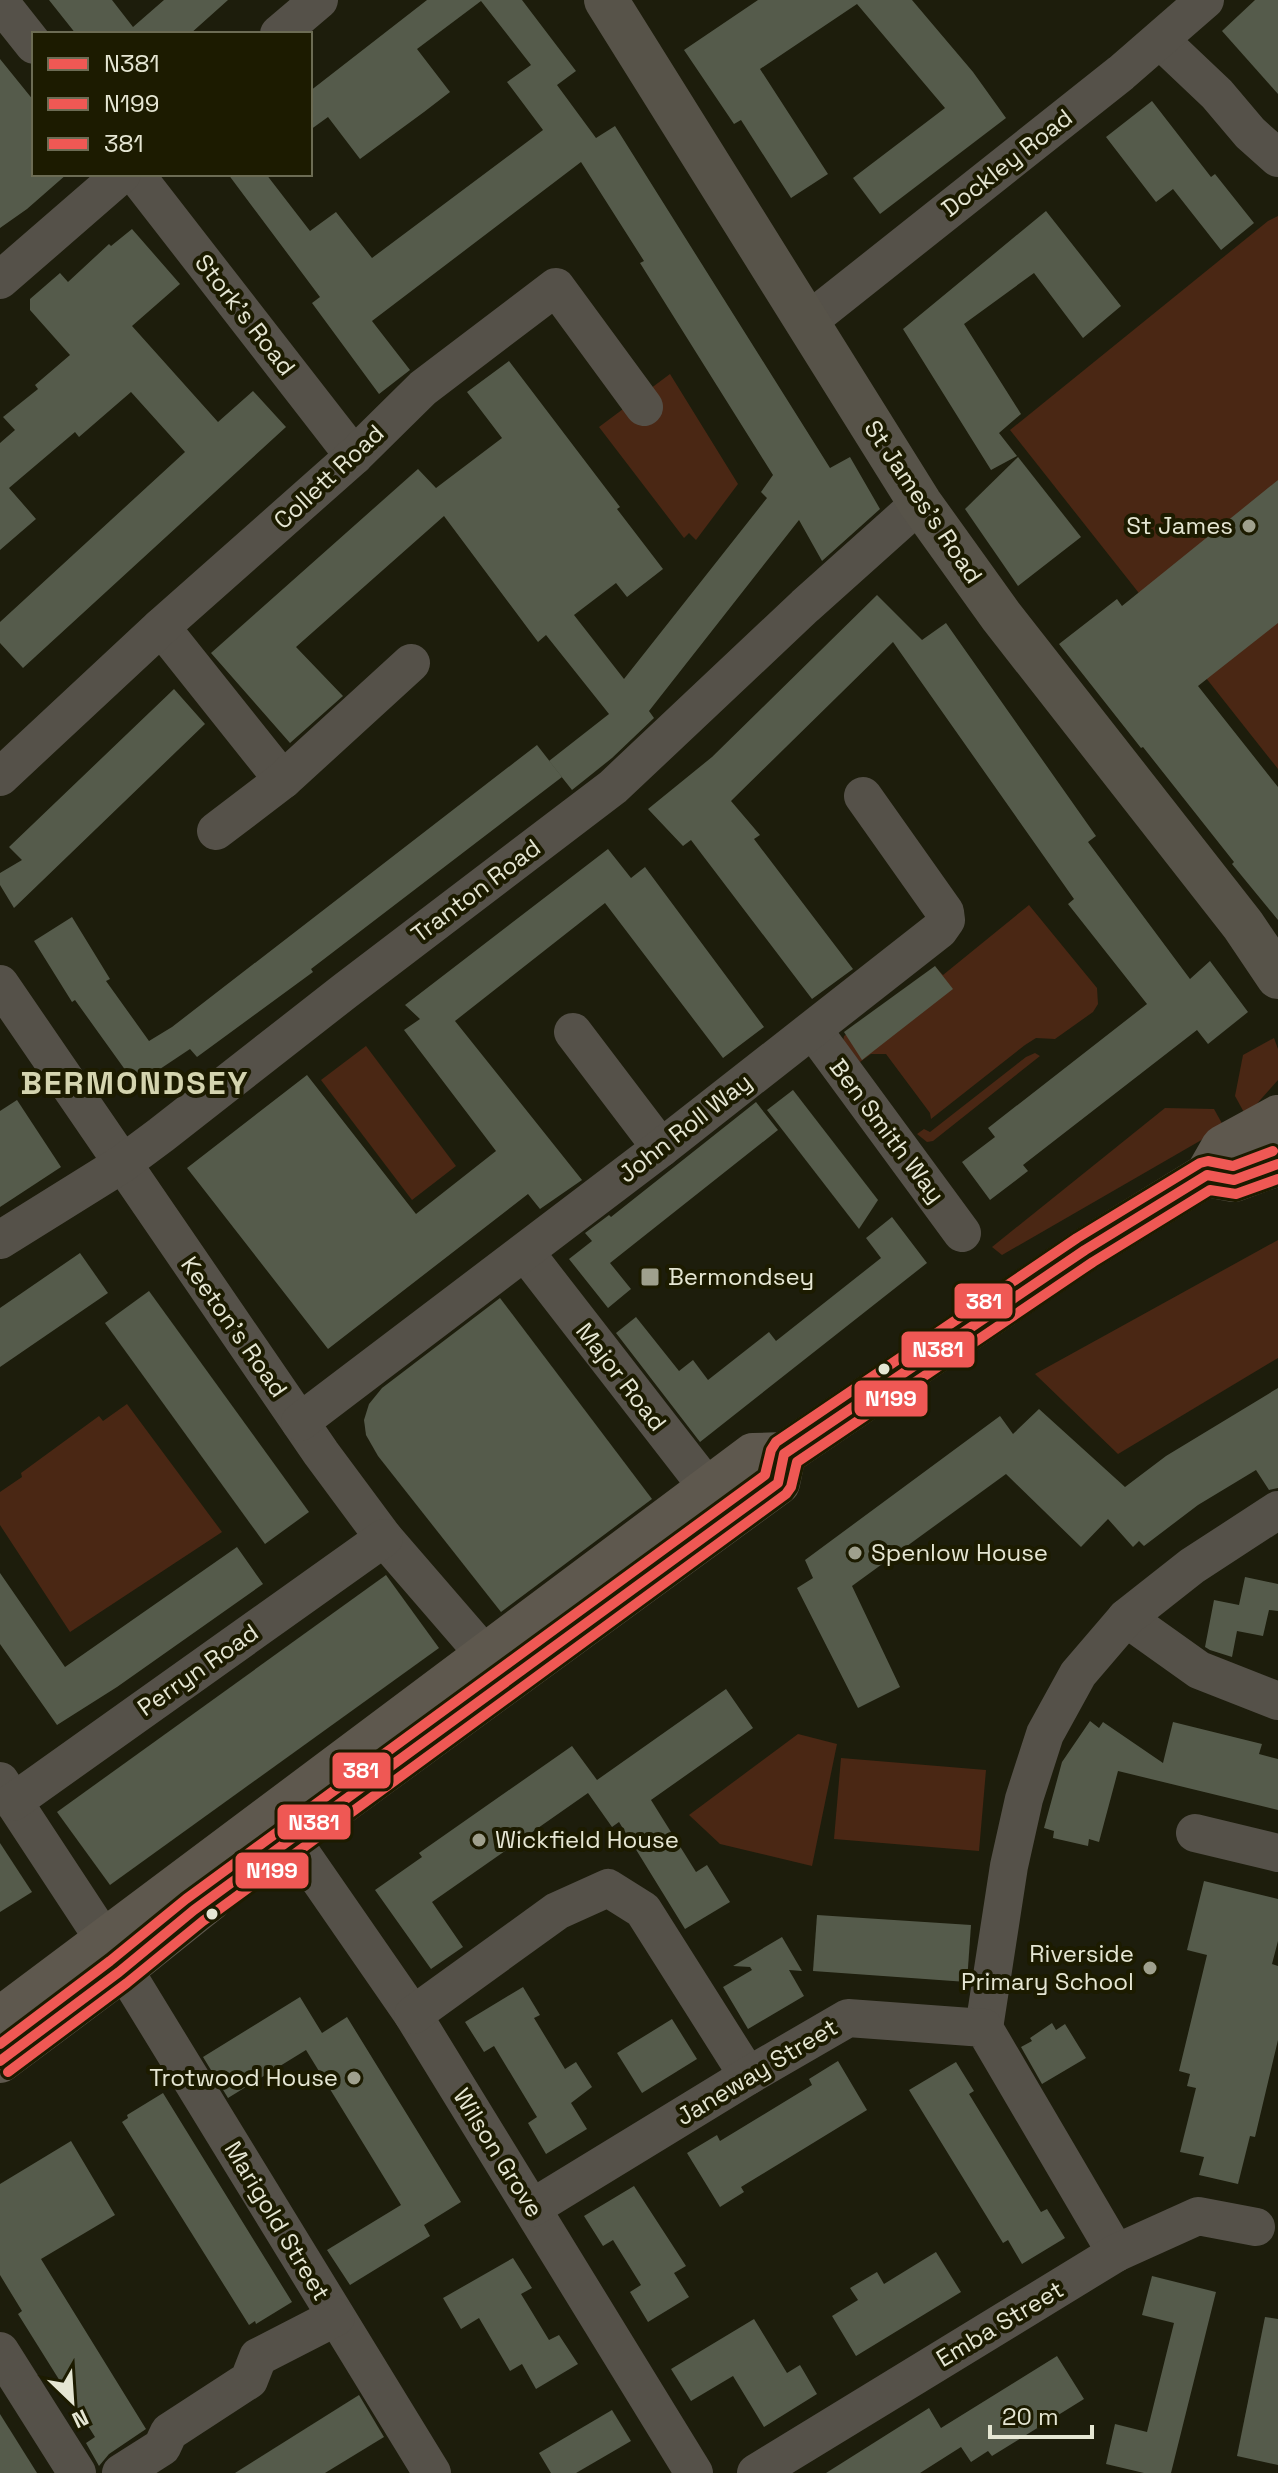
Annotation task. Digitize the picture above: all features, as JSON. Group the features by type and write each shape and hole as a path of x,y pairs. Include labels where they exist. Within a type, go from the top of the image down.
{"main road":[{"path":"0,2061 112,1956 486,1656 708,1488 753,1455 784,1454 1085,1250 1207,1175 1223,1147 1278,1117"},
{"path":"1207,1175 1234,1180 1278,1164"},
{"path":"0,2019 194,1910 292,1840 778,1483 784,1454"}],"street":[{"path":"281,32 319,0"},
{"name":"St James's Road","path":"606,0 920,503 1010,628 1243,925 1278,977"},
{"name":"Dockley Road","path":"806,323 1160,40 1205,0"},
{"path":"0,2 32,42"},
{"path":"1160,40 1278,158"},
{"path":"0,280 120,176"},
{"name":"Stork's Road","path":"137,176 354,456"},
{"name":"Collett Road","path":"0,777 161,627 354,456 423,388 556,287 644,407"},
{"name":"Tranton Road","path":"0,1240 122,1164 613,787 805,606 920,503"},
{"path":"161,627 283,780"},
{"path":"216,831 283,780 411,663"},
{"name":"John Roll Way","path":"300,1422 661,1148 939,930 946,920 940,902 863,796"},
{"name":"Keeton's Road","path":"0,984 300,1422 384,1538 486,1656"},
{"name":"Ben Smith Way","path":"813,1030 962,1233"},
{"path":"573,1032 661,1148"},
{"name":"Major Road","path":"535,1265 708,1488"},
{"path":"1116,2253 984,2028 1009,1866 1024,1799 1045,1734 1078,1674 1126,1618 1192,1566 1278,1510"},
{"name":"Perryn Road","path":"6,1791 384,1538"},
{"path":"1126,1618 1199,1670 1278,1701"},
{"name":"Marigold Street","path":"6,1791 151,2013 432,2473"},
{"path":"1195,1833 1278,1853"},
{"name":"Wilson Grove","path":"292,1840 413,2015 694,2473"},
{"path":"413,2015 557,1911 608,1888 643,1910 748,2076"},
{"name":"Janeway Street","path":"532,2208 848,2018 984,2028"},
{"name":"Emba Street","path":"756,2473 1116,2253 1198,2216 1256,2227"},
{"path":"121,2473 162,2447 169,2432 249,2380 258,2357 336,2317"},
{"path":"0,2351 77,2473"}],"shaded area":[{"path":"1278,216 1278,769 1010,430"},
{"path":"670,374 738,484 696,540 689,533 684,538 599,427"},
{"path":"1029,905 1097,988 1098,1004 1093,1012 1055,1039 1036,1038 1025,1045 931,1119 930,1113 886,1054 871,1054 860,1062 843,1041 844,1036 935,967 943,975"},
{"path":"1274,1038 1278,1049 1278,1080 1246,1116 1235,1096 1243,1055"},
{"path":"366,1046 456,1166 412,1200 321,1080"},
{"path":"1035,1053 1040,1056 933,1141 927,1142 917,1134 924,1129 930,1132"},
{"path":"1165,1108 1214,1109 1224,1127 1002,1255 992,1247"},
{"path":"1278,1240 1278,1358 1118,1454 1035,1374"},
{"path":"127,1404 222,1532 70,1632 0,1525 0,1492 99,1416 103,1421"},
{"path":"798,1734 837,1744 812,1866 720,1844 689,1815"},
{"path":"841,1758 986,1770 979,1851 834,1839"}],"building":[{"path":"49,0 112,0 133,27 164,0 228,0 192,32 74,32"},
{"path":"427,0 522,0 576,71 557,85 596,138 615,126 830,468 850,457 880,509 822,561 799,520 649,711 654,718 572,790 549,761 609,714 546,635 538,642 444,516 296,647 343,696 290,743 211,653 418,469 436,488 502,438 467,392 509,361 663,569 627,597 616,583 574,615 624,679 767,498 761,492 773,475 640,263 644,261 581,162 372,321 410,370 379,394 312,303 320,297 229,176 268,176 310,231 336,212 372,258 543,130 507,82 531,65 481,1 417,49 450,92 360,159 328,117 312,129 312,89"},
{"path":"758,0 912,0 973,72 1006,118 880,214 853,178 945,108 857,4 760,69 828,174 791,198 741,120 734,124 684,50"},
{"path":"1255,0 1278,0 1278,94 1222,31"},
{"path":"0,59 32,99 32,176 65,176 0,228"},
{"path":"1152,101 1211,177 1215,174 1254,223 1221,250 1173,189 1156,202 1106,137"},
{"path":"1046,211 1121,306 1083,338 1034,273 964,324 1021,414 999,433 1017,456 991,470 903,329"},
{"path":"132,229 180,284 132,326 218,422 253,391 286,427 23,668 0,643 0,622 185,452 131,392 79,437 75,432 9,488 36,519 0,550 0,443 15,430 3,417 38,389 35,385 70,355 30,310 30,299 60,273 68,282 109,244 111,246"},
{"path":"1018,457 1081,537 1018,586 965,509"},
{"path":"1278,480 1278,623 1198,686 1278,787 1278,920 1059,644 1117,599 1122,606"},
{"path":"877,595 922,640 946,623 1096,836 1088,842 1190,979 1210,961 1248,1012 1208,1044 1197,1030 1023,1165 1028,1171 990,1200 962,1162 995,1137 988,1128 1147,1004 1068,904 1074,899 893,642 731,801 760,835 754,839 853,969 812,999 691,840 683,846 648,809 712,757"},
{"path":"174,689 205,724 14,908 0,885 0,873 22,860 9,847"},
{"path":"537,745 562,777 311,969 313,972 197,1057 190,1049 136,1085 75,1000 72,1002 34,941 72,917 110,979 106,981 149,1041 172,1027"},
{"path":"608,849 631,878 645,867 764,1027 723,1058 605,903 455,1021 582,1180 540,1209 528,1194 328,1349 187,1168 307,1075 416,1214 496,1151 404,1030 420,1019 405,1005"},
{"path":"935,966 953,989 862,1060 844,1032"},
{"path":"793,1090 878,1200 859,1229 767,1110"},
{"path":"17,1100 61,1167 0,1207 0,1111"},
{"path":"756,1102 778,1130 610,1263 631,1289 608,1308 569,1259 592,1241 585,1233 609,1215 611,1217"},
{"path":"892,1217 927,1263 700,1442 616,1333 636,1317 679,1371 693,1360 708,1380 769,1332 776,1341 881,1258 866,1238"},
{"path":"80,1253 108,1293 0,1367 0,1308"},
{"path":"149,1291 309,1512 265,1544 105,1323"},
{"path":"500,1298 652,1499 501,1612 378,1456 366,1435 364,1420 369,1404 382,1388"},
{"name":"Spenlow House","path":"1278,1388 1278,1488 1269,1490 1256,1470 1198,1505 1144,1546 1139,1541 1133,1547 1108,1519 1081,1547 1006,1474 852,1586 900,1687 858,1708 797,1588 813,1578 805,1560 1000,1416 1013,1434 1039,1409 1125,1487 1166,1456"},
{"path":"237,1547 263,1584 117,1687 57,1725 0,1644 0,1573 65,1667"},
{"path":"386,1575 439,1648 110,1885 57,1812"},
{"path":"1245,1577 1278,1584 1278,1611 1269,1610 1263,1636 1237,1631 1232,1657 1205,1647 1214,1600 1239,1605"},
{"name":"Wickfield House","path":"726,1689 753,1728 651,1800 696,1872 707,1865 730,1902 685,1929 619,1822 612,1827 588,1793 432,1902 463,1947 431,1969 375,1890 422,1857 419,1853 572,1746 597,1780"},
{"path":"1090,1721 1099,1728 1103,1722 1163,1763 1173,1722 1262,1744 1259,1754 1278,1759 1278,1810 1118,1771 1099,1842 1089,1839 1088,1846 1053,1838 1054,1831 1044,1828 1062,1762"},
{"path":"0,1843 32,1892 0,1912"},
{"path":"1204,1881 1278,1899 1278,1941 1272,1964 1278,1966 1278,2040 1255,2137 1250,2136 1238,2184 1199,2175 1204,2157 1180,2152 1196,2088 1187,2086 1190,2074 1179,2071 1207,1955 1187,1950"},
{"path":"817,1915 971,1925 967,1982 813,1971"},
{"path":"782,1937 802,1971 789,1970 804,1996 748,2029 723,1987 752,1970 750,1967 733,1966"},
{"path":"523,1987 540,2015 534,2018 565,2069 576,2062 592,2087 571,2103 587,2129 546,2154 528,2123 537,2117 494,2046 484,2052 465,2022"},
{"name":"Trotwood House","path":"300,1997 322,2033 347,2017 461,2202 424,2225 430,2236 350,2285 327,2250 401,2205 306,2050 228,2098 203,2057"},
{"path":"672,2019 697,2059 642,2093 617,2053"},
{"path":"1052,2023 1056,2030 1065,2024 1086,2058 1042,2084 1021,2047"},
{"path":"838,2061 867,2110 741,2187 744,2192 720,2207 687,2153 717,2135 720,2141 812,2085 809,2079"},
{"path":"956,2062 974,2091 969,2094 1041,2212 1047,2209 1065,2238 1022,2264 1008,2240 1003,2243 909,2090"},
{"path":"163,2093 292,2302 256,2324 255,2321 249,2325 122,2122 128,2118 127,2115"},
{"path":"71,2141 115,2215 41,2259 146,2429 109,2454 99,2466 86,2443 95,2437 18,2314 22,2311 0,2275 0,2184"},
{"path":"634,2186 686,2266 674,2273 689,2297 648,2322 630,2292 641,2285 613,2240 603,2246 584,2216"},
{"path":"936,2252 961,2292 856,2356 832,2316 858,2300 850,2288 877,2272 884,2284"},
{"path":"513,2258 532,2288 521,2294 549,2340 559,2335 578,2364 536,2389 522,2364 510,2371 479,2318 461,2329 443,2298"},
{"path":"1152,2276 1216,2292 1171,2473 1144,2473 1106,2464 1115,2424 1147,2432 1174,2323 1142,2315"},
{"path":"1265,2317 1278,2319 1278,2465 1237,2456"},
{"path":"754,2319 787,2373 800,2365 817,2394 764,2427 733,2376 691,2401 671,2369"},
{"path":"1057,2356 1084,2399 992,2456 988,2451 971,2462 961,2447 920,2473 826,2473 929,2408 941,2428"},
{"path":"359,2395 384,2437 325,2473 235,2473"},
{"path":"612,2410 631,2441 576,2473 551,2473 539,2453"},
{"path":"0,2414 37,2473 0,2473"}],"transit line":[{"name":"381","path":"0,2044 186,1899 765,1475 776,1442 1077,1238 1200,1163 1208,1161 1233,1166 1273,1151"},
{"name":"N381","path":"0,2061 119,1972 194,1910 778,1483 784,1454 1085,1250 1207,1175 1234,1180 1278,1164"},
{"name":"N199","path":"8,2072 127,1983 203,1921 786,1494 791,1487 797,1462 1093,1262 1210,1190 1236,1194 1278,1179"}],"place":[{"name":"St James","path":"1249,526"},
{"name":"Bermondsey","path":"650,1277"},
{"name":"Spenlow House","path":"855,1553"},
{"name":"Wickfield House","path":"479,1840"},
{"name":"Riverside Primary School","path":"1150,1968"},
{"name":"Trotwood House","path":"354,2078"}],"district":[{"name":"BERMONDSEY","path":"135,1083"}]}
